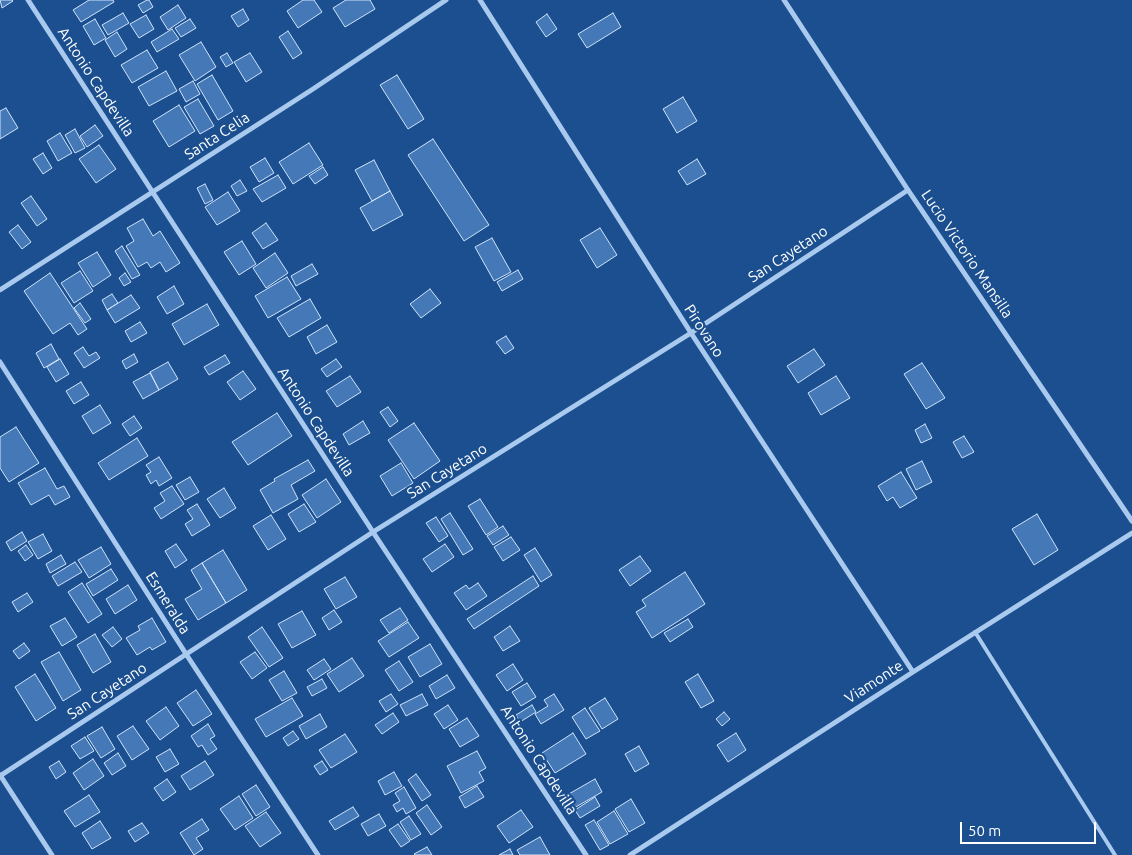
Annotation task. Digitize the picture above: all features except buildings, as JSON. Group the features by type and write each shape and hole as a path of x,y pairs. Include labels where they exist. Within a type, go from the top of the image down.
{"street":[{"name":"Antonio Capdevilla","path":"28,0 373,532 586,855"},
{"name":"Santa Celia","path":"0,290 305,94 446,0"},
{"name":"Pirovano","path":"480,0 691,334 913,672"},
{"name":"Lucio Victorio Mansilla","path":"784,0 908,190 1132,521"},
{"name":"San Cayetano","path":"0,776 373,532 691,334 908,190"},
{"name":"Esmeralda","path":"0,362 186,654 318,855"},
{"name":"Viamonte","path":"630,855 1132,533"},
{"path":"0,776 52,855"}],"lane":[{"path":"975,632 1115,855"}]}
